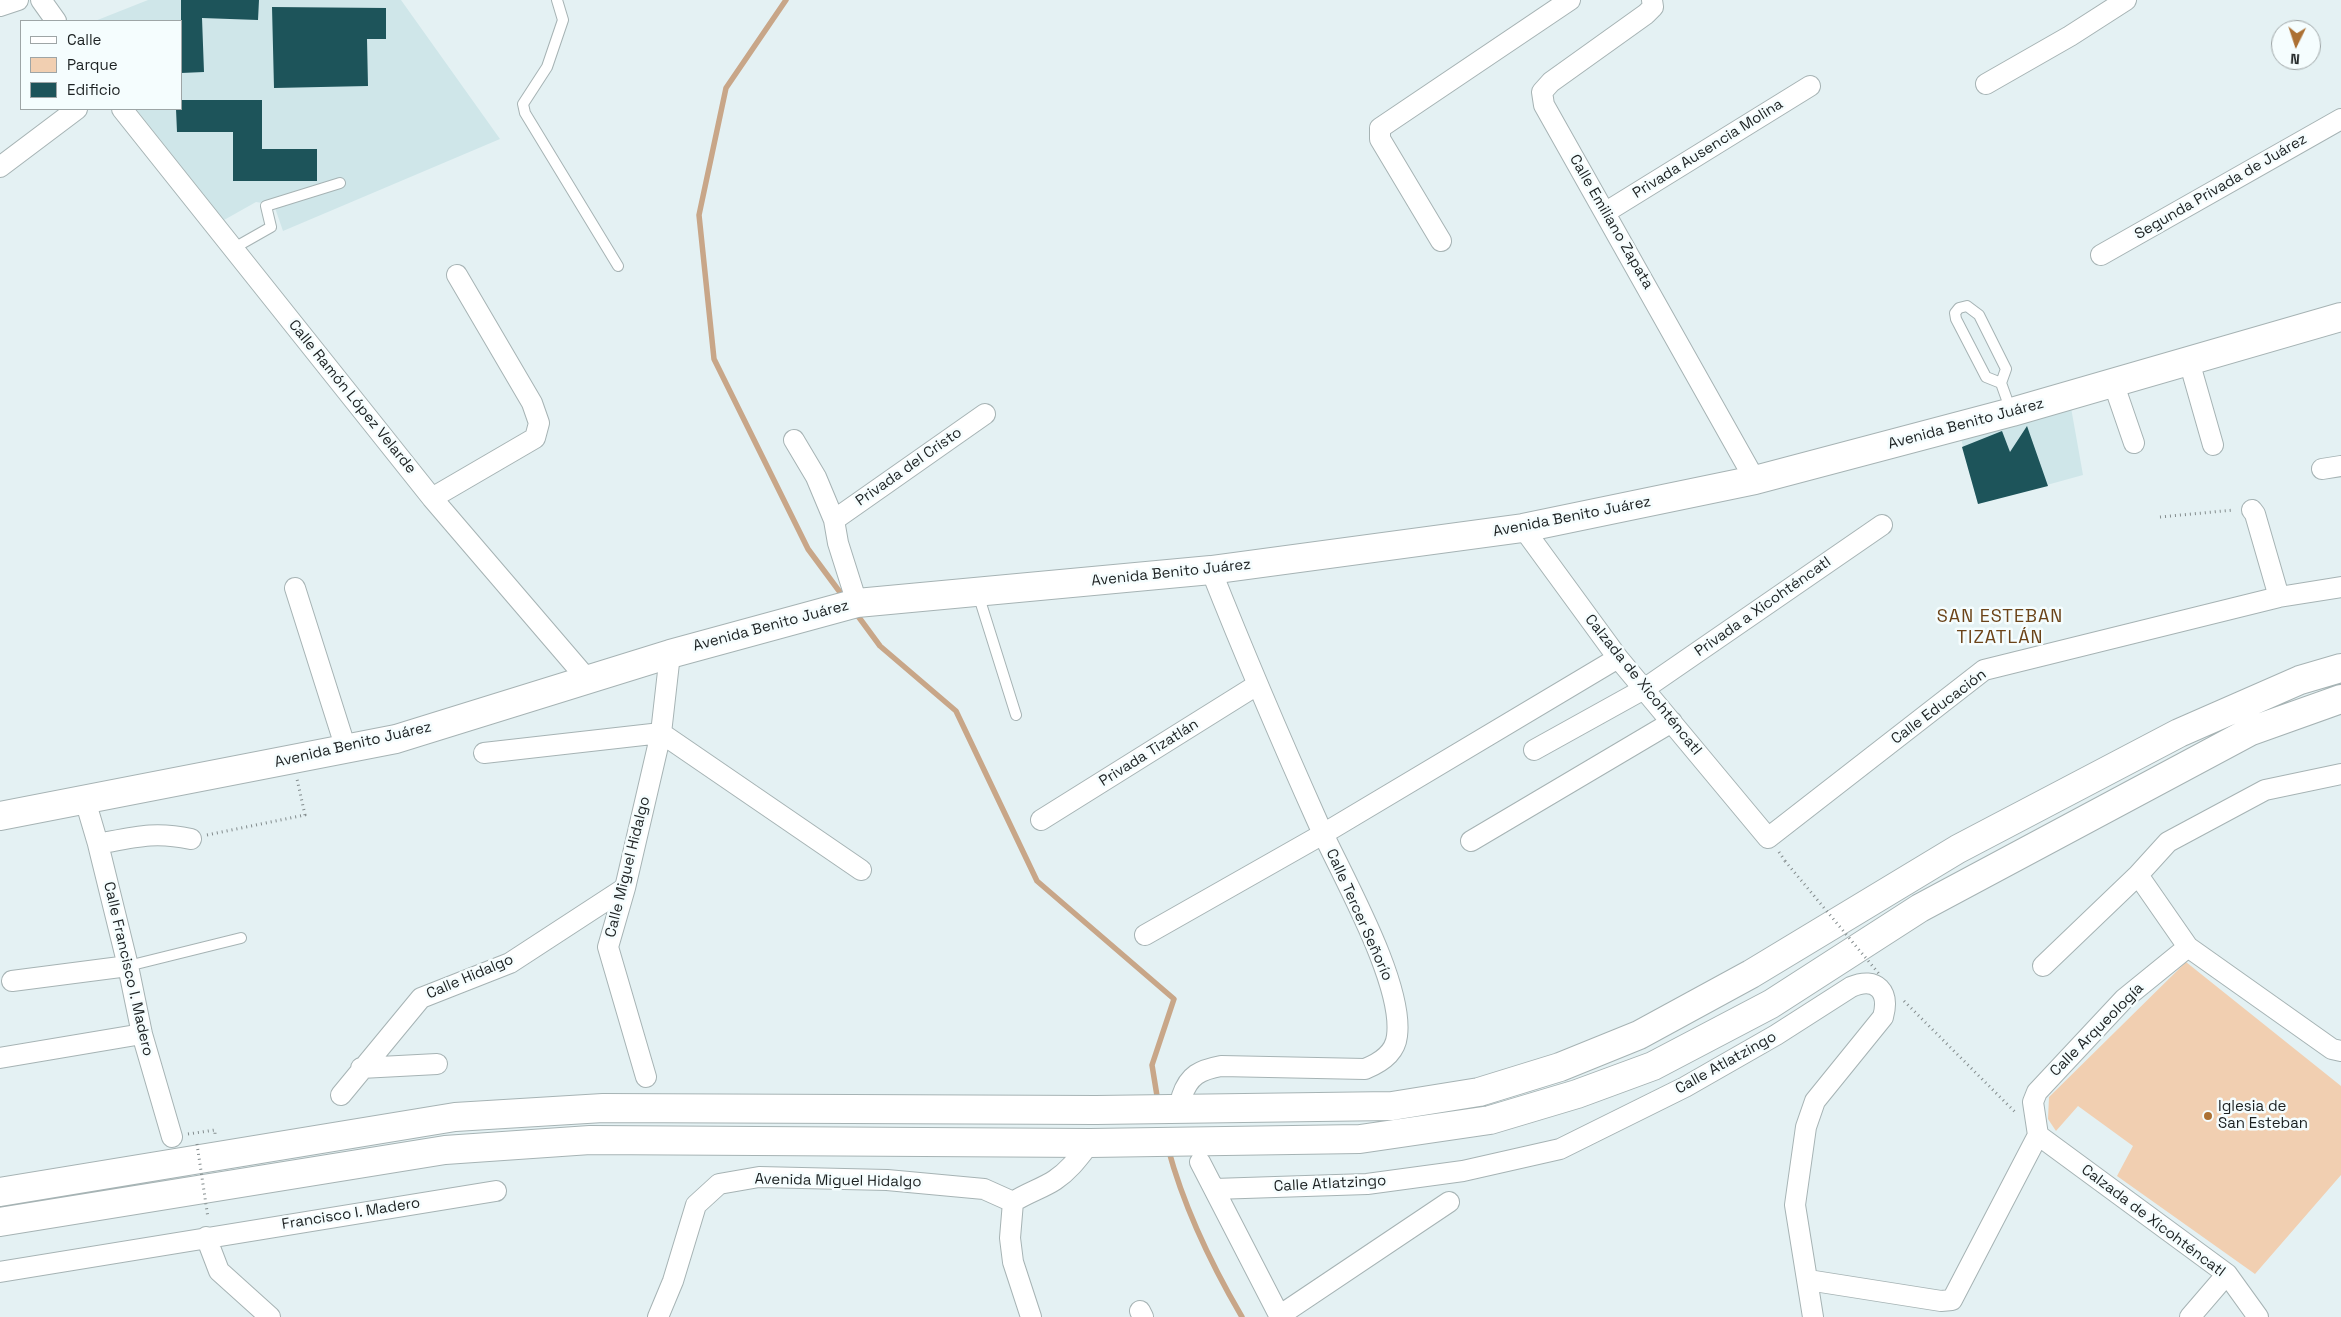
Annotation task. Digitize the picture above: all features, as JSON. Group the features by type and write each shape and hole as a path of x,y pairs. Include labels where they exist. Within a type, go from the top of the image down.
{"main road":[{"name":"Avenida Benito Juárez","path":"0,816 396,739 670,654 857,603 1210,570 1523,528 1755,480 2012,412 2341,317"},
{"path":"0,1192 455,1117 603,1108 1096,1110 1392,1106 1479,1092 1560,1067 1639,1035 1751,974 1958,849 2178,733 2300,680 2341,668"},
{"path":"0,1222 445,1150 590,1140 1090,1143 1360,1139 1490,1120 1585,1091 1653,1066 1771,1004 1920,908 2252,731 2341,699"}],"street":[{"path":"0,6 18,0"},
{"path":"41,0 55,20"},
{"path":"1441,241 1380,139 1380,128 1570,0"},
{"name":"Calle Emiliano Zapata","path":"1652,0 1653,7 1646,14 1551,82 1542,92 1544,105 1606,212 1755,480"},
{"path":"1986,84 2070,36 2126,0"},
{"name":"Privada Ausencia Molina","path":"1606,212 1810,86"},
{"path":"0,167 76,110"},
{"name":"Calle Ramón López Velarde","path":"123,110 432,498 588,680"},
{"name":"Segunda Privada de Juárez","path":"2101,255 2341,119"},
{"path":"432,498 535,438 539,423 532,403 457,275"},
{"path":"2190,361 2213,445"},
{"path":"2113,382 2134,443"},
{"name":"Privada del Cristo","path":"834,520 985,414"},
{"path":"794,440 816,477 834,520 838,543 857,603"},
{"path":"2252,510 2255,514 2278,597"},
{"name":"Privada a Xicohténcatl","path":"1534,750 1644,689 1882,525"},
{"name":"Calzada de Xicohténcatl","path":"1523,528 1618,658 1768,838"},
{"name":"Calle Tercer Señorío","path":"1182,1096 1186,1084 1193,1076 1205,1069 1221,1066 1365,1070 1381,1063 1391,1052 1397,1038 1394,995 1372,939 1257,685 1210,570"},
{"name":"Calle Educación","path":"1768,838 1984,670 2278,597 2341,587"},
{"path":"295,588 346,749"},
{"name":"Calle Miguel Hidalgo","path":"646,1077 608,947 625,888 661,733 670,654"},
{"path":"1145,935 1323,834 1618,658"},
{"name":"Privada Tizatlán","path":"1041,820 1257,685"},
{"path":"1472,841 1672,722"},
{"path":"484,753 661,733 860,870"},
{"path":"2043,966 2138,875 2168,842 2265,790 2341,774"},
{"name":"Calle Francisco I. Madero","path":"85,800 98,844 128,966 142,1034 172,1137"},
{"path":"98,844 154,834 168,834 191,839"},
{"path":"2138,875 2188,946 2332,1049 2341,1051"},
{"name":"Calle Hidalgo","path":"341,1095 361,1068 421,998 510,963 625,888"},
{"name":"Calle Arqueología","path":"2038,1135 2033,1102 2036,1092 2124,999 2188,946"},
{"path":"12,981 128,966"},
{"name":"Calle Atlatzingo","path":"1214,1189 1367,1184 1463,1171 1560,1149 1685,1086 1776,1035 1851,987 1862,982 1873,984 1884,992 1887,1004 1883,1018 1816,1101 1806,1126 1796,1205 1813,1317"},
{"path":"0,1058 142,1034"},
{"path":"361,1068 438,1064"},
{"path":"1808,1280 1941,1302 1952,1300 2038,1135"},
{"name":"Calzada de Xicohténcatl","path":"2038,1135 2227,1274 2258,1317"},
{"path":"1031,1317 1013,1262 1010,1238 1013,1202 1029,1191 1054,1181 1074,1164 1090,1143"},
{"path":"1200,1162 1280,1316 1449,1202"},
{"name":"Avenida Miguel Hidalgo","path":"658,1317 673,1281 696,1205 719,1184 759,1177 887,1180 984,1189 1013,1202"},
{"name":"Francisco I. Madero","path":"0,1272 207,1227 496,1191"},
{"path":"207,1227 218,1271 270,1317"},
{"path":"2190,1317 2227,1274"}],"lane":[{"path":"557,0 562,20 546,67 523,104 525,113 618,266"},
{"path":"234,248 271,227 266,206 340,183"},
{"path":"2001,383 1986,377 1956,319 1956,313 1959,308 1968,306 1979,315 2006,369 2001,383 2012,412"},
{"path":"978,593 1016,715"},
{"path":"128,966 241,938"}],"path":[{"path":"2160,517 2252,510"},
{"path":"191,839 305,815 293,759"},
{"path":"1785,861 1880,975"},
{"path":"1898,995 2038,1135"},
{"path":"197,1144 207,1227"}],"shaded area":[{"path":"148,0 401,0 500,139 283,231 274,205 256,202 224,220 137,110 182,110 182,20 98,20"},
{"path":"2070,402 2083,475 1978,504 1959,431"}],"green space":[{"path":"2186,962 2341,1086 2341,1175 2255,1274 2117,1176 2133,1146 2078,1106 2056,1131 2048,1119 2049,1097"}],"building":[{"path":"181,0 259,0 258,20 202,18 204,72 182,73"},
{"path":"272,7 386,8 386,39 367,39 368,86 274,88"},
{"path":"182,100 262,100 262,149 317,149 317,181 233,181 233,132 177,132 176,110 182,110"},
{"path":"2027,426 2048,486 1978,504 1962,447 2002,431 2010,452"}],"waterway":[{"path":"786,0 726,88 699,215 714,359 808,549 845,599"},
{"path":"855,612 880,646 956,711 1037,881 1174,999 1152,1065 1158,1102"},
{"path":"1168,1148 1182,1192 1199,1235 1242,1317"}],"place":[{"name":"Iglesia de San Esteban","path":"2208,1116"}],"district":[{"name":"SAN ESTEBAN TIZATLÁN","path":"2000,628"}]}
